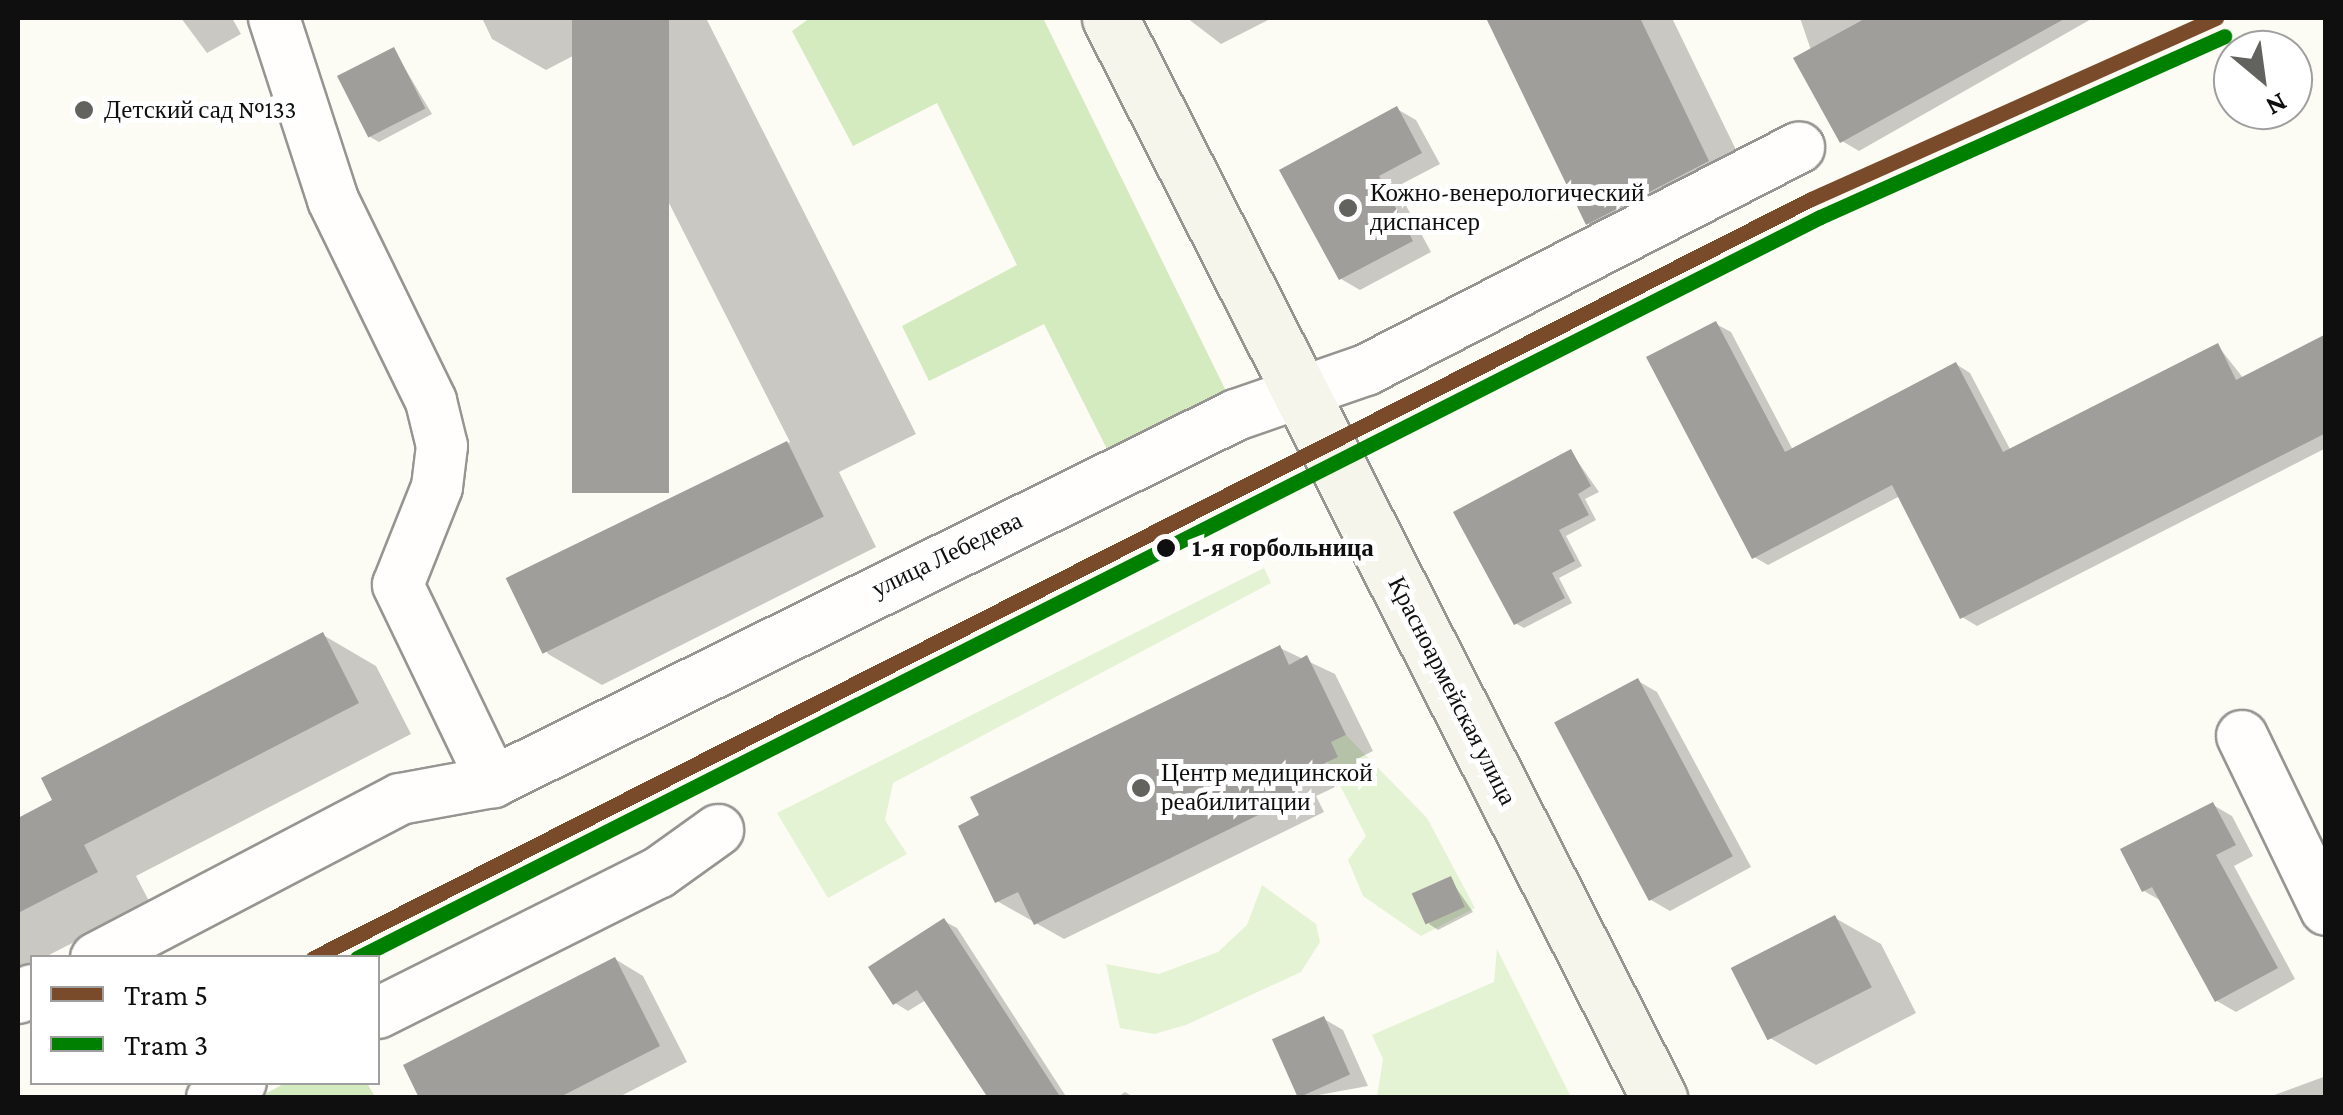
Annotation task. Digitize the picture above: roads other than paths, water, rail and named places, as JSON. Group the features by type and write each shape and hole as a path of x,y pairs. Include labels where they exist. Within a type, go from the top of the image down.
{"main road":[{"name":"Красноармейская улица","path":"1110,18 1659,1098"}],"street":[{"path":"274,18 333,200 431,401 442,446 437,487 398,585 493,782"},
{"name":"улица Лебедева","path":"102,955 400,799 493,782 1014,521 1300,393 1366,370 1800,147"},
{"path":"2242,736 2326,910"},
{"path":"380,1012 658,873 718,830"},
{"path":"212,1098 236,1085"}],"tram line":[{"name":"5","path":"319,955 1811,199 2216,18"},
{"name":"3","path":"363,955 1820,217 2213,41"}],"place":[{"name":"Детский сад №133","path":"84,110"},
{"name":"Кожно-венерологический диспансер","path":"1348,208"},
{"name":"1-я горбольница","path":"1166,548"},
{"name":"Центр медицинской реабилитации","path":"1141,788"}]}
